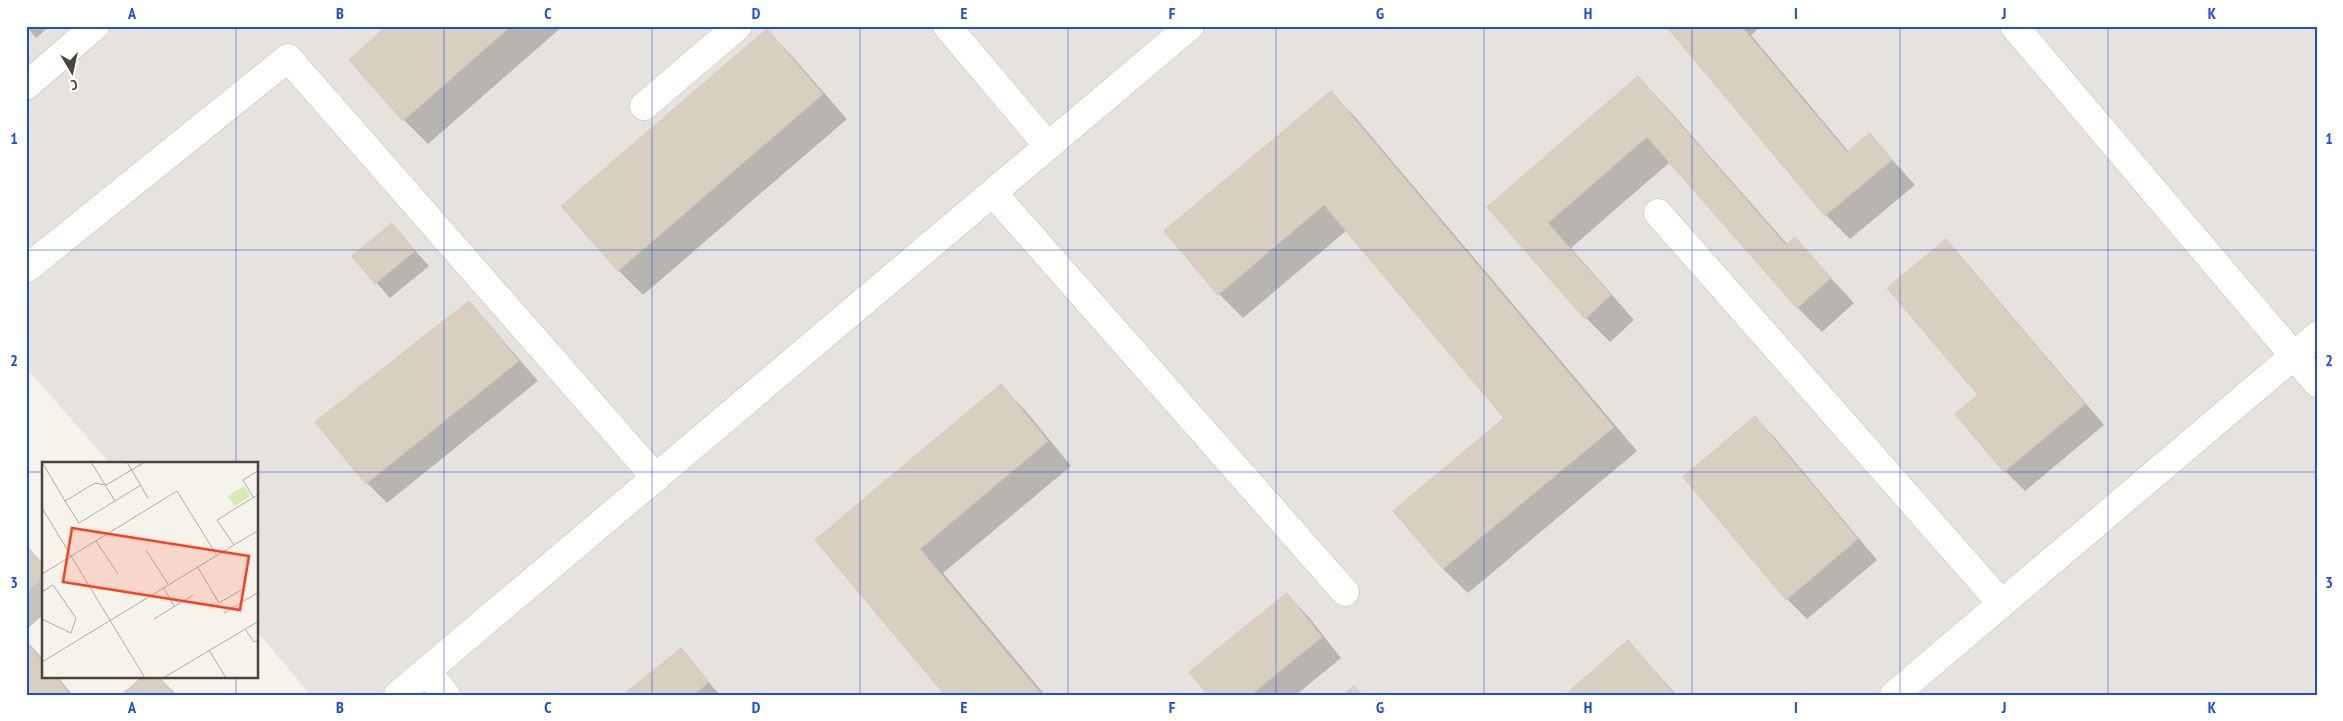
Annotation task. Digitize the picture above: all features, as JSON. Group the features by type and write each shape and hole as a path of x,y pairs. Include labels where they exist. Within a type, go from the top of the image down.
{"lane":[{"path":"26,86 96,26"},
{"path":"644,106 738,26"},
{"path":"947,26 1048,146"},
{"path":"398,695 1190,26"},
{"path":"2014,26 2317,383"},
{"path":"26,269 288,58 656,478"},
{"path":"993,193 1345,592"},
{"path":"1658,213 2002,604"},
{"path":"1894,695 2317,336"},
{"path":"427,672 446,695"}],"shaded area":[{"path":"26,26 2317,26 2317,695 311,695 259,634 259,462 109,462 26,368"}],"building":[{"path":"387,26 511,26 403,121 349,60"},
{"path":"1666,26 1741,26 1847,152 1870,133 1892,160 1825,216"},
{"path":"767,29 823,94 618,271 561,206"},
{"path":"1638,76 1786,245 1795,237 1831,278 1797,308 1647,137 1548,223 1611,295 1585,319 1487,207"},
{"path":"1331,91 1614,427 1443,569 1393,511 1504,418 1324,205 1218,295 1164,231"},
{"path":"392,223 415,251 375,284 352,256"},
{"path":"1946,239 2085,404 2004,472 1955,414 1978,395 1887,288"},
{"path":"469,301 519,361 366,484 315,422"},
{"path":"1001,384 1048,441 920,549 1042,695 945,695 815,540"},
{"path":"1755,416 1858,539 1786,600 1683,477"},
{"path":"26,546 42,563 42,579 26,592"},
{"path":"1287,593 1322,637 1251,695 1208,695 1189,672"},
{"path":"1628,640 1675,695 1565,695"},
{"path":"26,642 42,661 42,678 57,678 70,695 26,695"},
{"path":"681,648 709,682 694,695 623,695"},
{"path":"141,678 160,678 174,695 121,695"},
{"path":"1354,686 1362,695 1344,695"}]}
